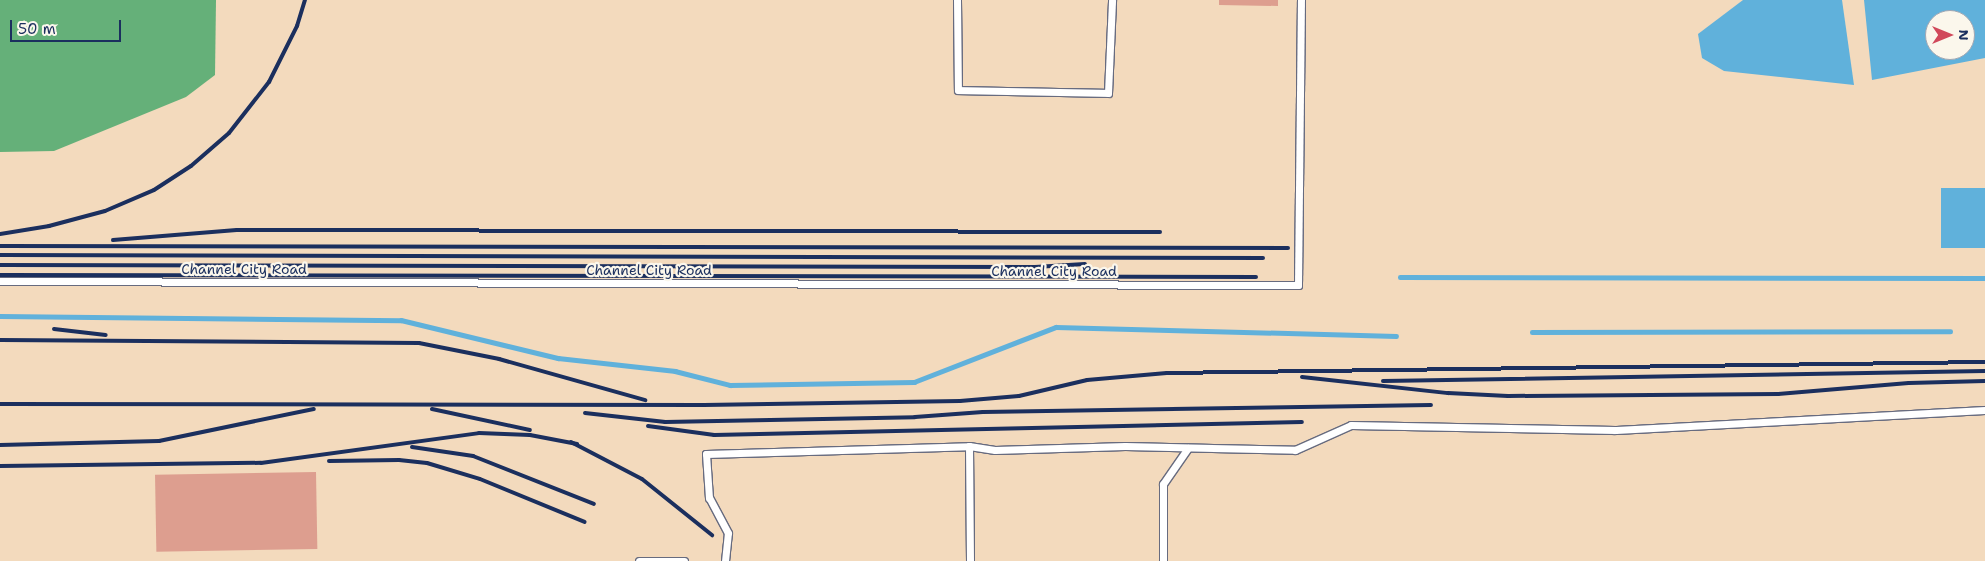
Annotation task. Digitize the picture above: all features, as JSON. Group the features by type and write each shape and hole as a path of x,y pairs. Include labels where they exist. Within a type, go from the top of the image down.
{"lane":[{"path":"957,0 958,90 1108,93 1112,0"},
{"name":"Channel City Road","path":"0,282 1298,286 1301,0"},
{"path":"725,561 728,533 709,498 706,454 969,446 995,450 1188,448 1295,450 1351,424 1615,430 1985,410"},
{"path":"969,446 970,561"},
{"path":"1163,561 1163,484 1188,448"},
{"path":"639,561 684,561"}],"green space":[{"path":"0,0 216,0 215,75 186,97 54,151 0,152"}],"water":[{"path":"1743,0 1842,0 1854,85 1724,71 1702,58 1698,34"},
{"path":"1864,0 1985,0 1985,58 1975,60 1975,10 1925,10 1925,60 1975,60 1872,80"},
{"path":"1941,188 1985,188 1985,248 1941,248"}],"building":[{"path":"1219,0 1278,0 1278,6 1219,5"},
{"path":"316,472 317,549 156,552 155,475"}],"waterway":[{"path":"1400,277 1985,278"},
{"path":"0,316 401,320 558,358 675,371 730,385 914,382 1056,327 1396,336"},
{"path":"1532,332 1950,331"}],"railway":[{"path":"0,234 49,226 105,211 154,190 191,166 229,133 269,82 297,26 305,0"},
{"path":"113,240 237,230 1160,232"},
{"path":"0,246 1288,248"},
{"path":"0,255 1263,258"},
{"path":"0,265 1035,267 1085,264"},
{"path":"0,275 1256,277"},
{"path":"54,329 106,335"},
{"path":"0,340 419,343 499,359 645,400"},
{"path":"0,404 704,405 960,401 1019,396 1087,380 1167,373 1985,362"},
{"path":"1383,381 1985,371"},
{"path":"1302,377 1448,393 1508,396 1778,394 1909,383 1985,381"},
{"path":"585,413 665,422 915,417 983,412 1431,405"},
{"path":"0,445 159,441 314,409"},
{"path":"432,409 530,430"},
{"path":"648,426 714,435 1302,422"},
{"path":"0,466 261,463 479,433 530,435 577,444"},
{"path":"571,442 642,479 712,535"},
{"path":"412,447 473,456 594,504"},
{"path":"329,461 399,460 427,463 480,479 585,522"}]}
